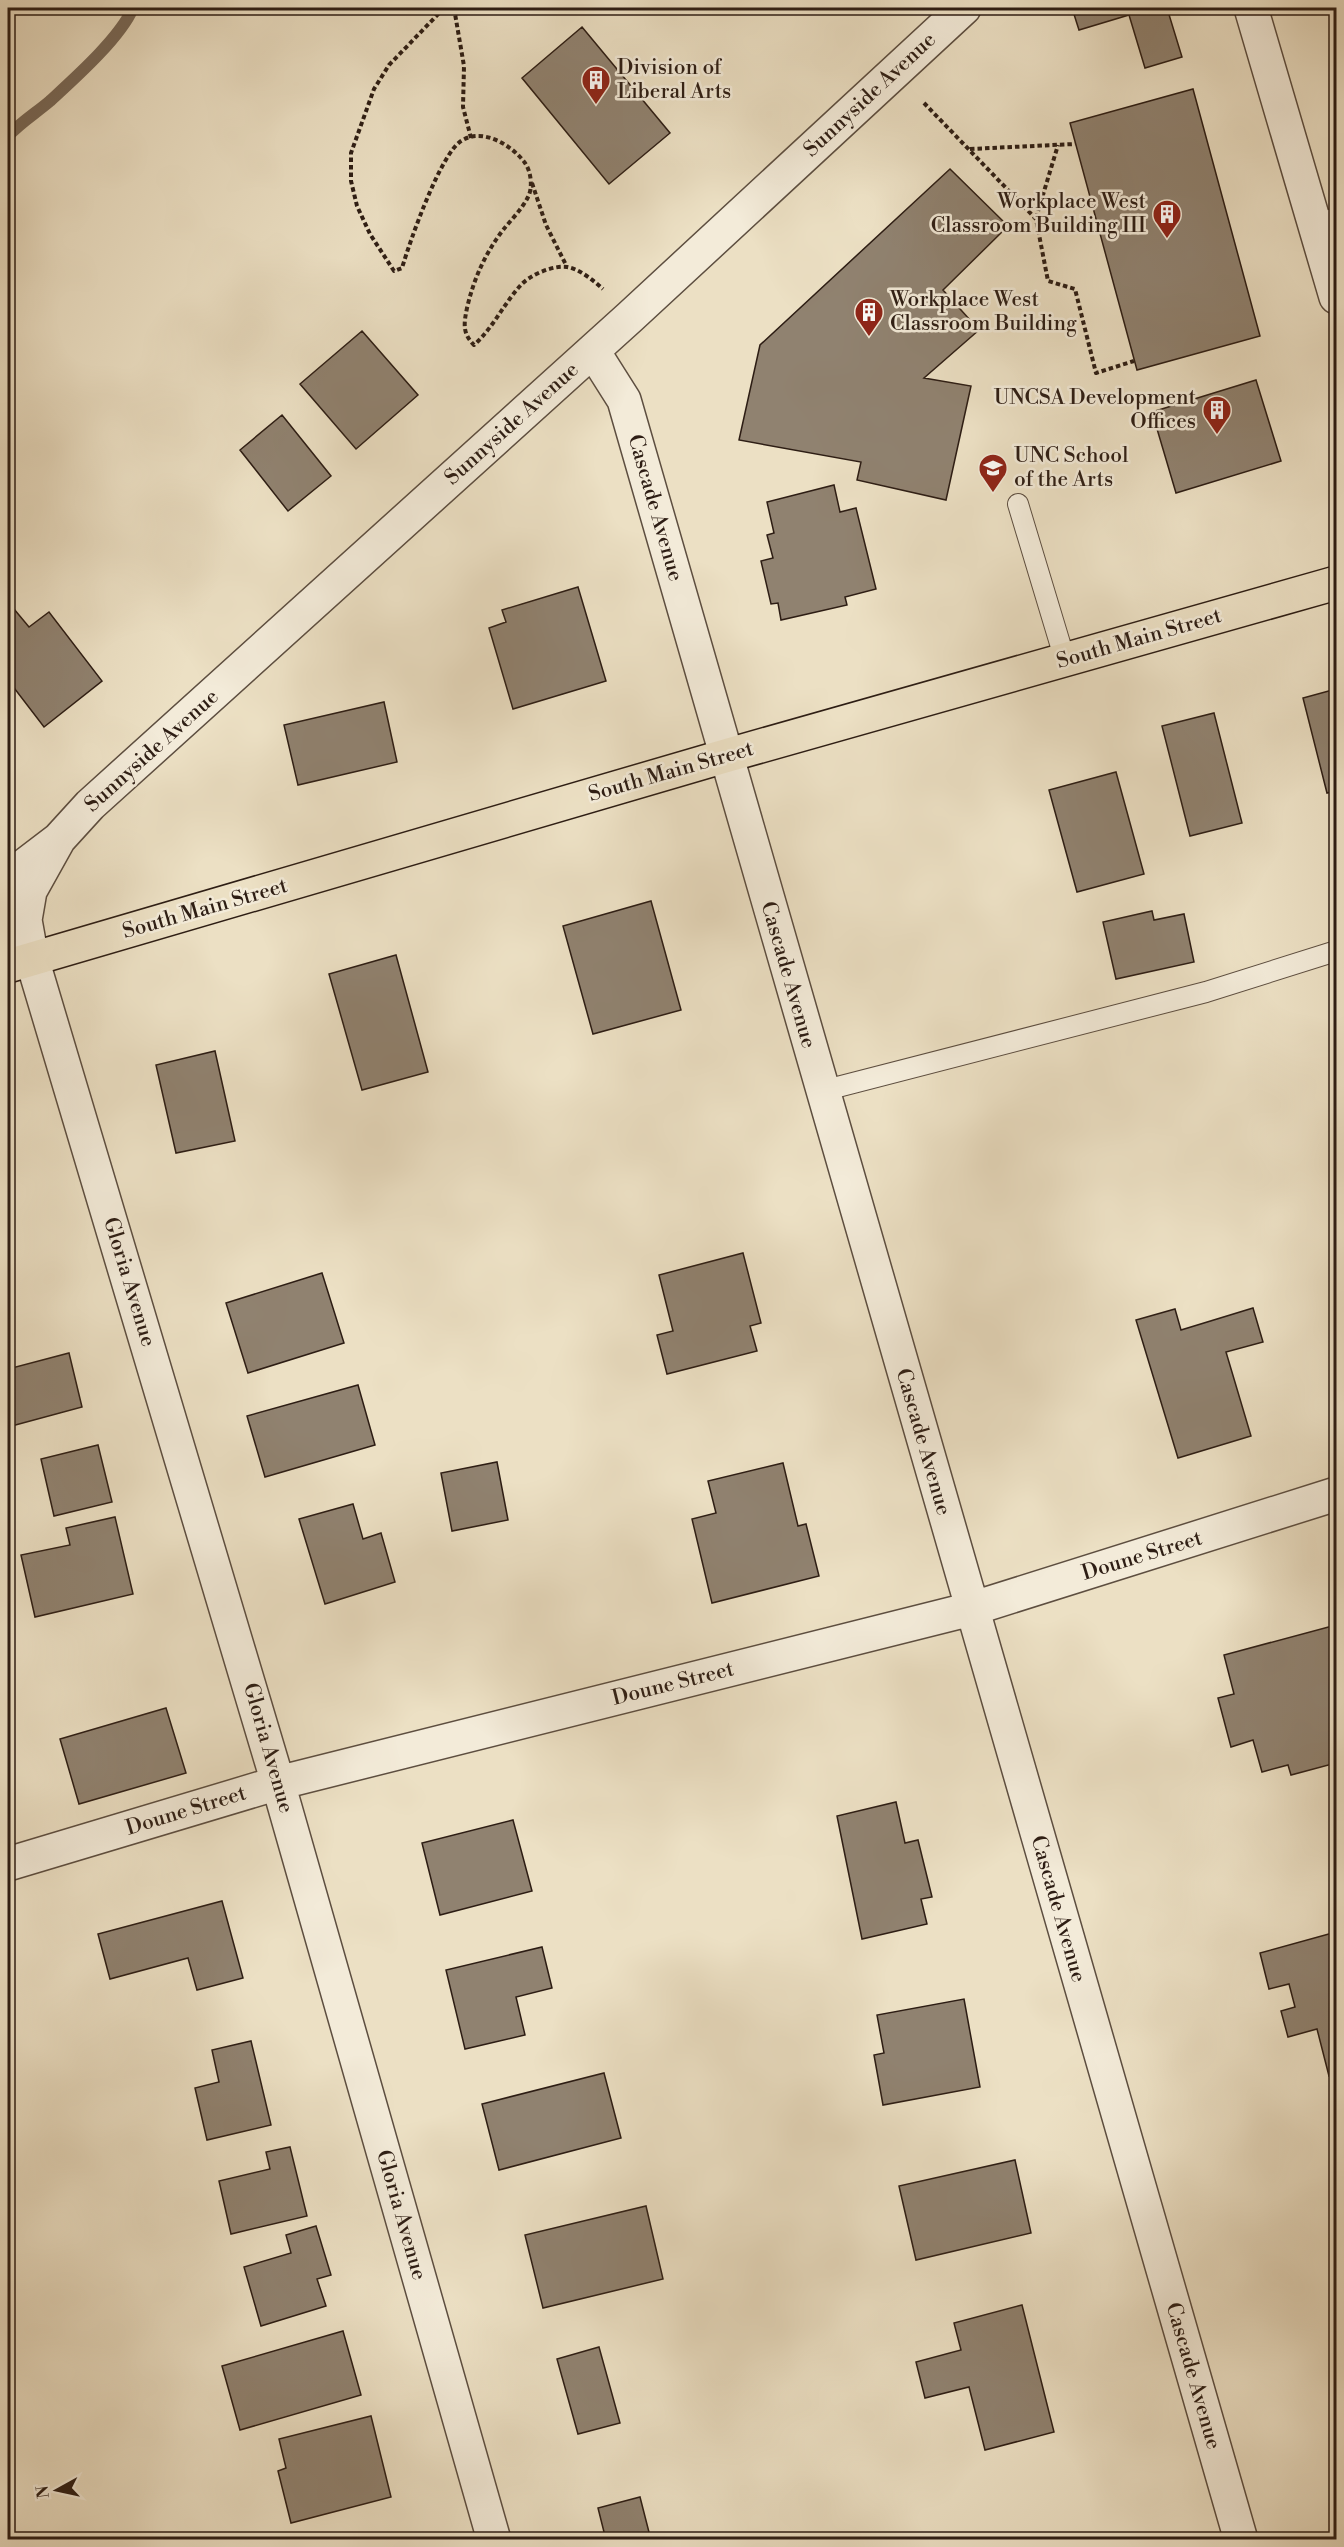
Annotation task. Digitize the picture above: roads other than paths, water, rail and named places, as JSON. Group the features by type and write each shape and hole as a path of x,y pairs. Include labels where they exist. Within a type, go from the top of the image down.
{"main road":[{"name":"South Main Street","path":"20,963 725,756 1336,583"}],"street":[{"name":"Sunnyside Avenue","path":"8,878 59,839 99,797 593,351 964,8"},
{"path":"1251,8 1326,222 1336,297"},
{"name":"Cascade Avenue","path":"593,351 624,400 1241,2540"},
{"name":"Sunnyside Avenue","path":"20,963 30,891 59,839"},
{"name":"Gloria Avenue","path":"20,963 278,1783 494,2540"},
{"name":"Doune Street","path":"8,1864 278,1783 972,1609 1336,1494"}],"lane":[{"path":"1018,504 1065,660"},
{"path":"822,1091 1206,992 1336,951"}],"waterway":[{"path":"8,136 50,101 96,57 118,32 133,8"}],"place":[{"name":"Division of Liberal Arts","path":"596,106"},
{"name":"Workplace West Classroom Building III","path":"1167,240"},
{"name":"Workplace West Classroom Building","path":"869,338"},
{"name":"UNCSA Development Offices","path":"1217,436"},
{"name":"UNC School of the Arts","path":"993,494"}]}
